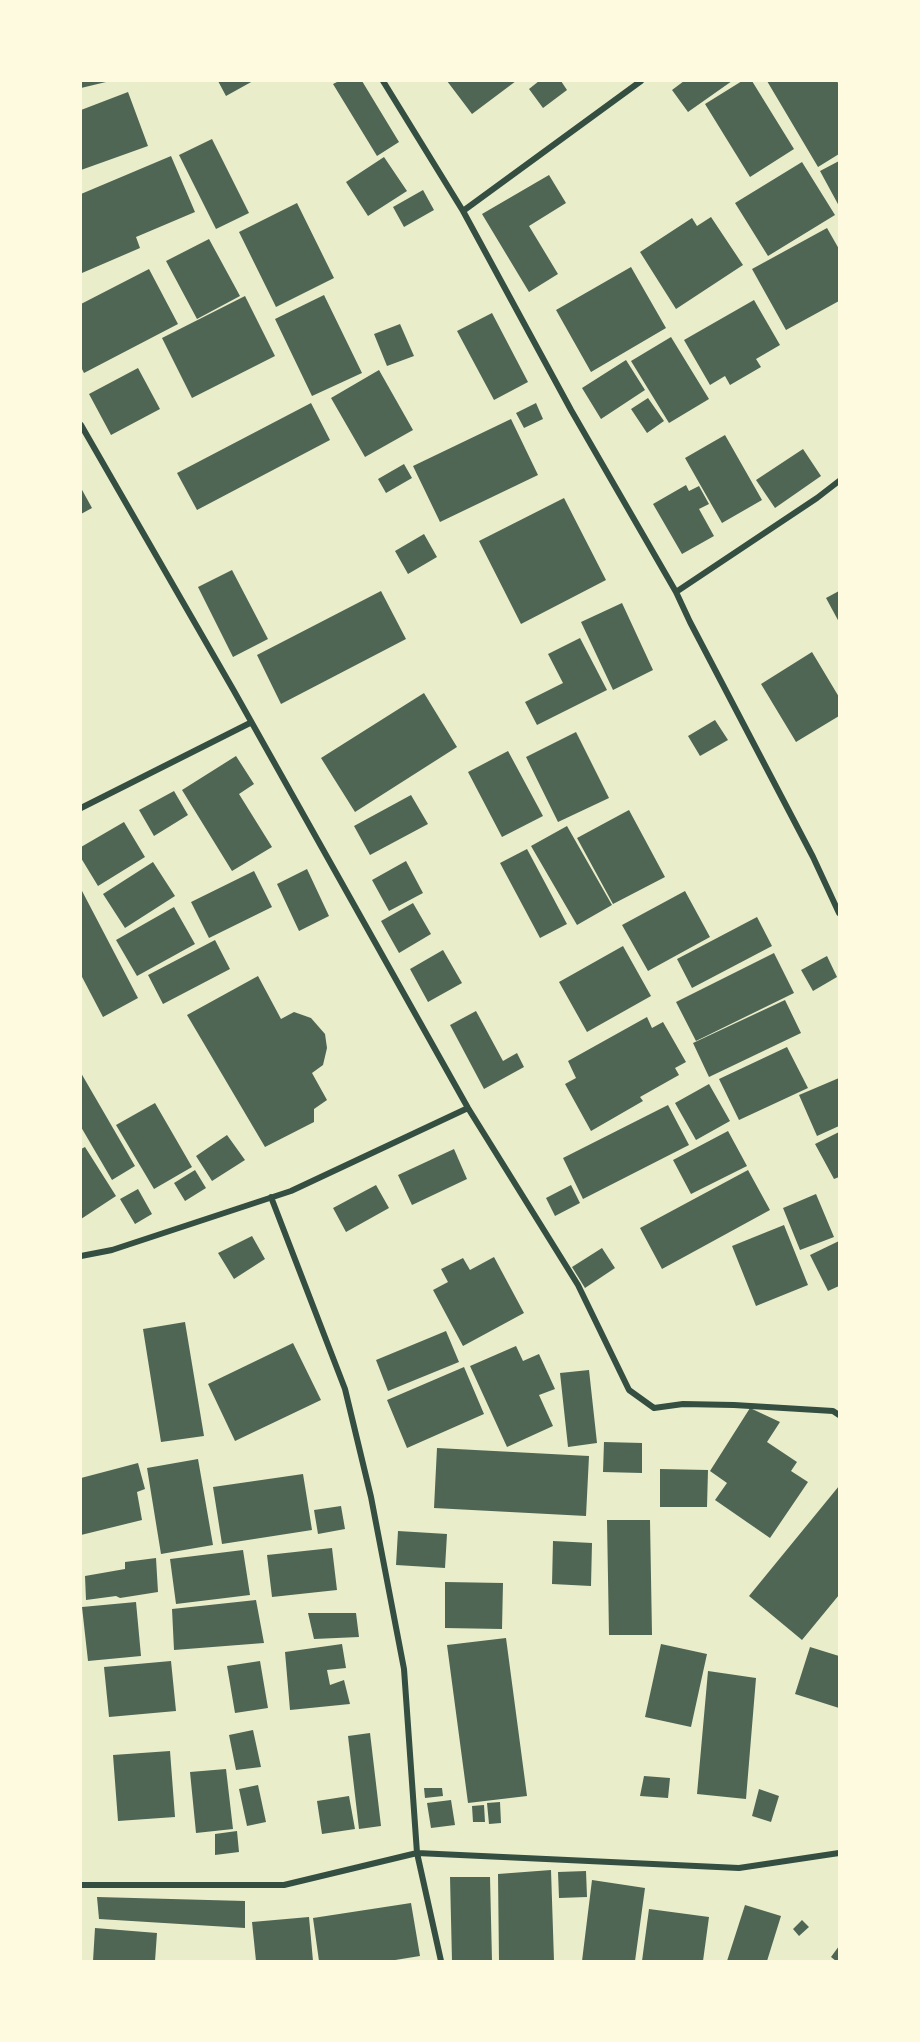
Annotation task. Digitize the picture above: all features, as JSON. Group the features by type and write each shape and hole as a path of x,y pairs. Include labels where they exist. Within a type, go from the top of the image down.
{"street":[{"path":"383,81 463,211 571,410 676,592 695,633 813,856 839,913"},
{"path":"463,211 642,81"},
{"path":"81,425 468,1108 578,1285 629,1390 654,1408 683,1404 734,1405 833,1411 839,1415"},
{"path":"676,592 839,481"},
{"path":"81,808 250,723"},
{"path":"81,1256 112,1250 291,1191 468,1108"},
{"path":"271,1197 345,1389 371,1497 404,1669 417,1853 441,1961"},
{"path":"81,1886 284,1885 417,1853 739,1868 839,1853"}],"building":[{"path":"81,81 105,81 106,82 81,88"},
{"path":"218,81 253,81 226,96"},
{"path":"339,81 362,81 399,142 377,156 333,84"},
{"path":"447,81 516,81 472,114"},
{"path":"539,81 561,81 567,90 543,108 529,89"},
{"path":"684,81 732,81 688,112 672,90"},
{"path":"742,81 752,81 794,149 750,177 705,104"},
{"path":"767,81 837,81 839,85 839,154 818,167"},
{"path":"128,92 148,146 81,170 81,110"},
{"path":"212,139 249,213 216,229 179,155"},
{"path":"171,156 195,212 136,237 140,248 82,273 81,194"},
{"path":"384,157 407,191 368,216 346,182"},
{"path":"839,161 839,206 820,171"},
{"path":"802,162 835,215 768,256 735,203"},
{"path":"549,175 566,203 529,226 558,274 529,292 482,214"},
{"path":"423,190 434,210 404,227 393,207"},
{"path":"297,203 334,278 276,307 239,232"},
{"path":"711,217 743,265 676,309 640,252 692,218 697,226"},
{"path":"827,228 839,249 839,301 786,330 752,269"},
{"path":"209,239 240,296 197,319 166,261"},
{"path":"631,267 666,328 591,372 556,310"},
{"path":"149,269 178,324 84,373 81,367 81,304"},
{"path":"324,295 362,373 312,396 275,319"},
{"path":"245,296 275,356 192,398 162,338"},
{"path":"754,300 780,345 756,359 761,367 730,385 725,376 710,385 684,340"},
{"path":"492,313 528,382 494,400 457,331"},
{"path":"400,324 414,356 387,366 374,334"},
{"path":"671,337 709,399 669,423 631,361"},
{"path":"626,360 645,390 601,419 582,388"},
{"path":"138,368 160,409 111,435 89,394"},
{"path":"379,370 413,430 365,457 331,398"},
{"path":"648,398 664,421 647,433 631,409"},
{"path":"311,403 330,440 197,510 177,473"},
{"path":"536,403 543,419 524,428 516,413"},
{"path":"511,419 538,475 440,522 413,466"},
{"path":"725,435 762,500 722,523 685,458"},
{"path":"803,449 821,476 775,508 756,480"},
{"path":"404,464 412,478 386,493 378,479"},
{"path":"686,485 689,491 699,486 709,504 699,509 714,536 682,554 653,504"},
{"path":"81,488 92,508 81,514"},
{"path":"564,498 606,580 521,624 479,541"},
{"path":"424,534 437,557 408,574 395,551"},
{"path":"232,570 268,639 233,657 198,587"},
{"path":"381,591 406,639 281,704 257,655"},
{"path":"839,591 839,622 826,598"},
{"path":"622,603 653,670 613,690 581,622"},
{"path":"580,638 607,690 537,725 525,702 563,683 548,654"},
{"path":"812,652 839,697 839,716 796,742 761,684"},
{"path":"424,693 457,747 355,812 321,758"},
{"path":"715,720 728,740 700,756 688,736"},
{"path":"576,732 609,798 558,822 526,757"},
{"path":"508,751 543,816 502,837 468,772"},
{"path":"236,756 254,784 239,794 272,847 232,871 182,790"},
{"path":"174,791 188,815 154,836 139,810"},
{"path":"411,795 428,824 370,855 354,826"},
{"path":"629,810 665,877 613,904 577,838"},
{"path":"124,822 145,857 98,886 81,858 81,847"},
{"path":"567,826 612,905 577,925 531,846"},
{"path":"527,849 567,924 540,938 500,863"},
{"path":"406,861 423,893 389,911 372,880"},
{"path":"153,862 175,896 125,928 103,894"},
{"path":"307,869 329,916 299,931 277,884"},
{"path":"254,871 272,907 209,938 191,902"},
{"path":"81,889 138,998 103,1017 81,975"},
{"path":"685,891 710,937 648,971 622,925"},
{"path":"413,903 431,934 399,953 381,921"},
{"path":"174,907 195,944 137,976 116,940"},
{"path":"757,917 772,946 692,988 677,959"},
{"path":"215,940 230,969 163,1004 148,975"},
{"path":"623,946 651,996 587,1032 559,982"},
{"path":"443,950 462,983 428,1002 410,969"},
{"path":"774,953 794,993 696,1041 676,1002"},
{"path":"827,956 837,977 813,991 801,970"},
{"path":"258,976 281,1019 294,1012 311,1018 325,1034 327,1048 323,1065 312,1073 327,1100 314,1109 314,1122 265,1147 187,1015"},
{"path":"785,1000 801,1033 709,1077 693,1043"},
{"path":"476,1011 503,1061 517,1053 524,1067 484,1089 450,1025"},
{"path":"647,1017 652,1028 663,1022 686,1062 675,1068 679,1075 640,1097 643,1101 591,1131 565,1084 576,1078 568,1061"},
{"path":"787,1047 808,1088 739,1120 719,1079"},
{"path":"81,1073 135,1166 112,1180 81,1127"},
{"path":"839,1078 839,1126 817,1136 799,1095"},
{"path":"709,1084 730,1121 696,1140 675,1103"},
{"path":"155,1103 192,1167 154,1189 116,1125"},
{"path":"668,1105 689,1145 583,1199 563,1158"},
{"path":"728,1131 747,1166 691,1194 673,1160"},
{"path":"839,1132 839,1177 834,1179 815,1144"},
{"path":"227,1135 245,1160 212,1181 196,1156"},
{"path":"85,1147 116,1196 81,1219 81,1149"},
{"path":"454,1149 467,1179 412,1205 398,1175"},
{"path":"195,1170 206,1188 185,1201 174,1183"},
{"path":"748,1170 770,1210 662,1269 640,1228"},
{"path":"376,1185 389,1208 346,1232 333,1208"},
{"path":"571,1185 580,1203 555,1216 546,1198"},
{"path":"138,1189 152,1214 135,1224 120,1199"},
{"path":"816,1194 834,1237 800,1250 783,1208"},
{"path":"784,1225 808,1285 756,1306 732,1246"},
{"path":"252,1236 265,1259 234,1279 218,1253"},
{"path":"839,1241 839,1286 828,1291 810,1255"},
{"path":"602,1248 615,1268 585,1288 572,1267"},
{"path":"494,1257 524,1313 463,1346 433,1290 448,1282 441,1269 463,1258 470,1270"},
{"path":"185,1322 204,1436 161,1442 143,1329"},
{"path":"446,1331 459,1362 388,1391 376,1360"},
{"path":"293,1343 321,1400 235,1441 208,1384"},
{"path":"516,1346 523,1361 539,1354 555,1389 539,1395 553,1426 507,1447 470,1366"},
{"path":"464,1367 484,1414 407,1448 387,1400"},
{"path":"589,1370 597,1443 568,1447 560,1373"},
{"path":"750,1408 780,1422 767,1442 797,1462 791,1471 808,1482 770,1538 715,1500 727,1483 710,1471"},
{"path":"604,1442 642,1443 642,1473 603,1472"},
{"path":"437,1448 589,1456 586,1516 434,1508"},
{"path":"198,1459 213,1545 161,1554 147,1468"},
{"path":"138,1463 145,1489 137,1492 142,1520 81,1535 81,1478"},
{"path":"660,1469 708,1470 707,1507 660,1507"},
{"path":"303,1474 312,1530 222,1544 213,1487"},
{"path":"839,1486 839,1595 802,1640 749,1596"},
{"path":"341,1506 345,1529 318,1534 314,1510"},
{"path":"607,1520 650,1520 652,1635 609,1635"},
{"path":"398,1531 447,1534 445,1568 396,1565"},
{"path":"553,1541 592,1543 591,1586 552,1584"},
{"path":"332,1548 337,1590 272,1597 267,1555"},
{"path":"243,1550 250,1595 176,1604 170,1559"},
{"path":"156,1558 158,1592 86,1600 85,1576 125,1569 125,1562"},
{"path":"445,1582 503,1583 502,1629 445,1628"},
{"path":"256,1600 264,1643 174,1650 172,1609"},
{"path":"136,1602 141,1656 88,1661 82,1607"},
{"path":"308,1613 356,1613 359,1637 314,1639"},
{"path":"506,1638 527,1796 468,1803 447,1645"},
{"path":"342,1644 346,1668 327,1670 330,1685 344,1680 350,1704 290,1710 285,1652"},
{"path":"661,1644 707,1654 691,1727 645,1717"},
{"path":"810,1647 839,1656 839,1708 795,1694"},
{"path":"171,1661 176,1711 109,1717 104,1667"},
{"path":"260,1661 268,1708 235,1713 227,1666"},
{"path":"708,1671 756,1678 746,1799 697,1794"},
{"path":"253,1730 261,1767 236,1770 229,1735"},
{"path":"370,1733 381,1826 359,1829 348,1736"},
{"path":"170,1751 175,1817 118,1821 113,1755"},
{"path":"226,1769 233,1829 196,1833 190,1772"},
{"path":"644,1776 670,1778 668,1798 640,1796"},
{"path":"258,1785 266,1822 247,1826 239,1789"},
{"path":"424,1788 442,1788 443,1796 425,1798"},
{"path":"759,1789 779,1796 771,1822 752,1816"},
{"path":"349,1796 355,1829 322,1834 317,1801"},
{"path":"451,1800 455,1825 431,1828 427,1803"},
{"path":"500,1802 501,1823 489,1824 487,1803"},
{"path":"484,1805 485,1822 473,1822 472,1806"},
{"path":"237,1831 239,1852 215,1855 215,1834"},
{"path":"551,1870 554,1961 499,1961 498,1874"},
{"path":"586,1871 587,1897 559,1898 558,1872"},
{"path":"450,1877 490,1877 492,1961 452,1961"},
{"path":"592,1880 645,1888 635,1961 582,1961"},
{"path":"97,1897 245,1901 245,1928 99,1919"},
{"path":"411,1903 420,1956 389,1961 319,1961 313,1918"},
{"path":"745,1905 781,1916 767,1961 727,1961"},
{"path":"649,1909 709,1917 703,1961 642,1961"},
{"path":"309,1917 313,1961 256,1961 252,1922"},
{"path":"802,1920 809,1927 799,1936 793,1929"},
{"path":"95,1928 157,1933 155,1961 93,1961"},
{"path":"839,1946 839,1961 836,1961 831,1957"}]}
